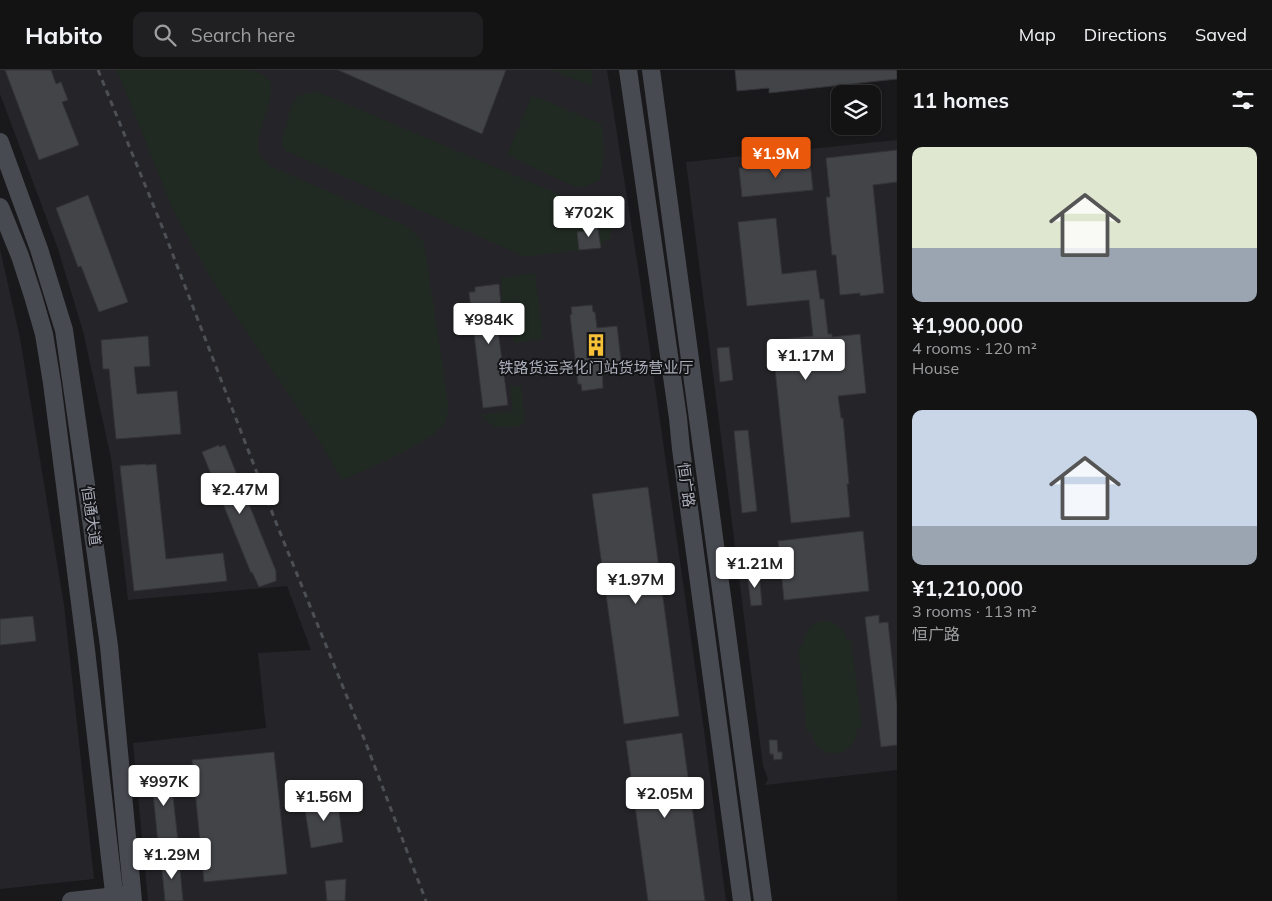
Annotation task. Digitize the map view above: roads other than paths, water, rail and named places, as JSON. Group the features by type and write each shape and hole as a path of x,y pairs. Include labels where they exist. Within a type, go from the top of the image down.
{"street":[{"name":"恒广路","path":"628,70 678,418 742,901"},
{"name":"恒广路","path":"650,70 763,901"},
{"name":"恒通大道","path":"0,142 40,248 65,339 109,646 133,898"},
{"name":"恒通大道","path":"0,207 20,256 33,296 44,334 51,375 86,650 114,899"},
{"path":"71,901 133,898"}],"railway":[{"path":"98,70 161,224 277,525 365,741 426,901"}],"place":[{"name":"铁路货运尧化门站货场营业厅","path":"596,345"}]}
